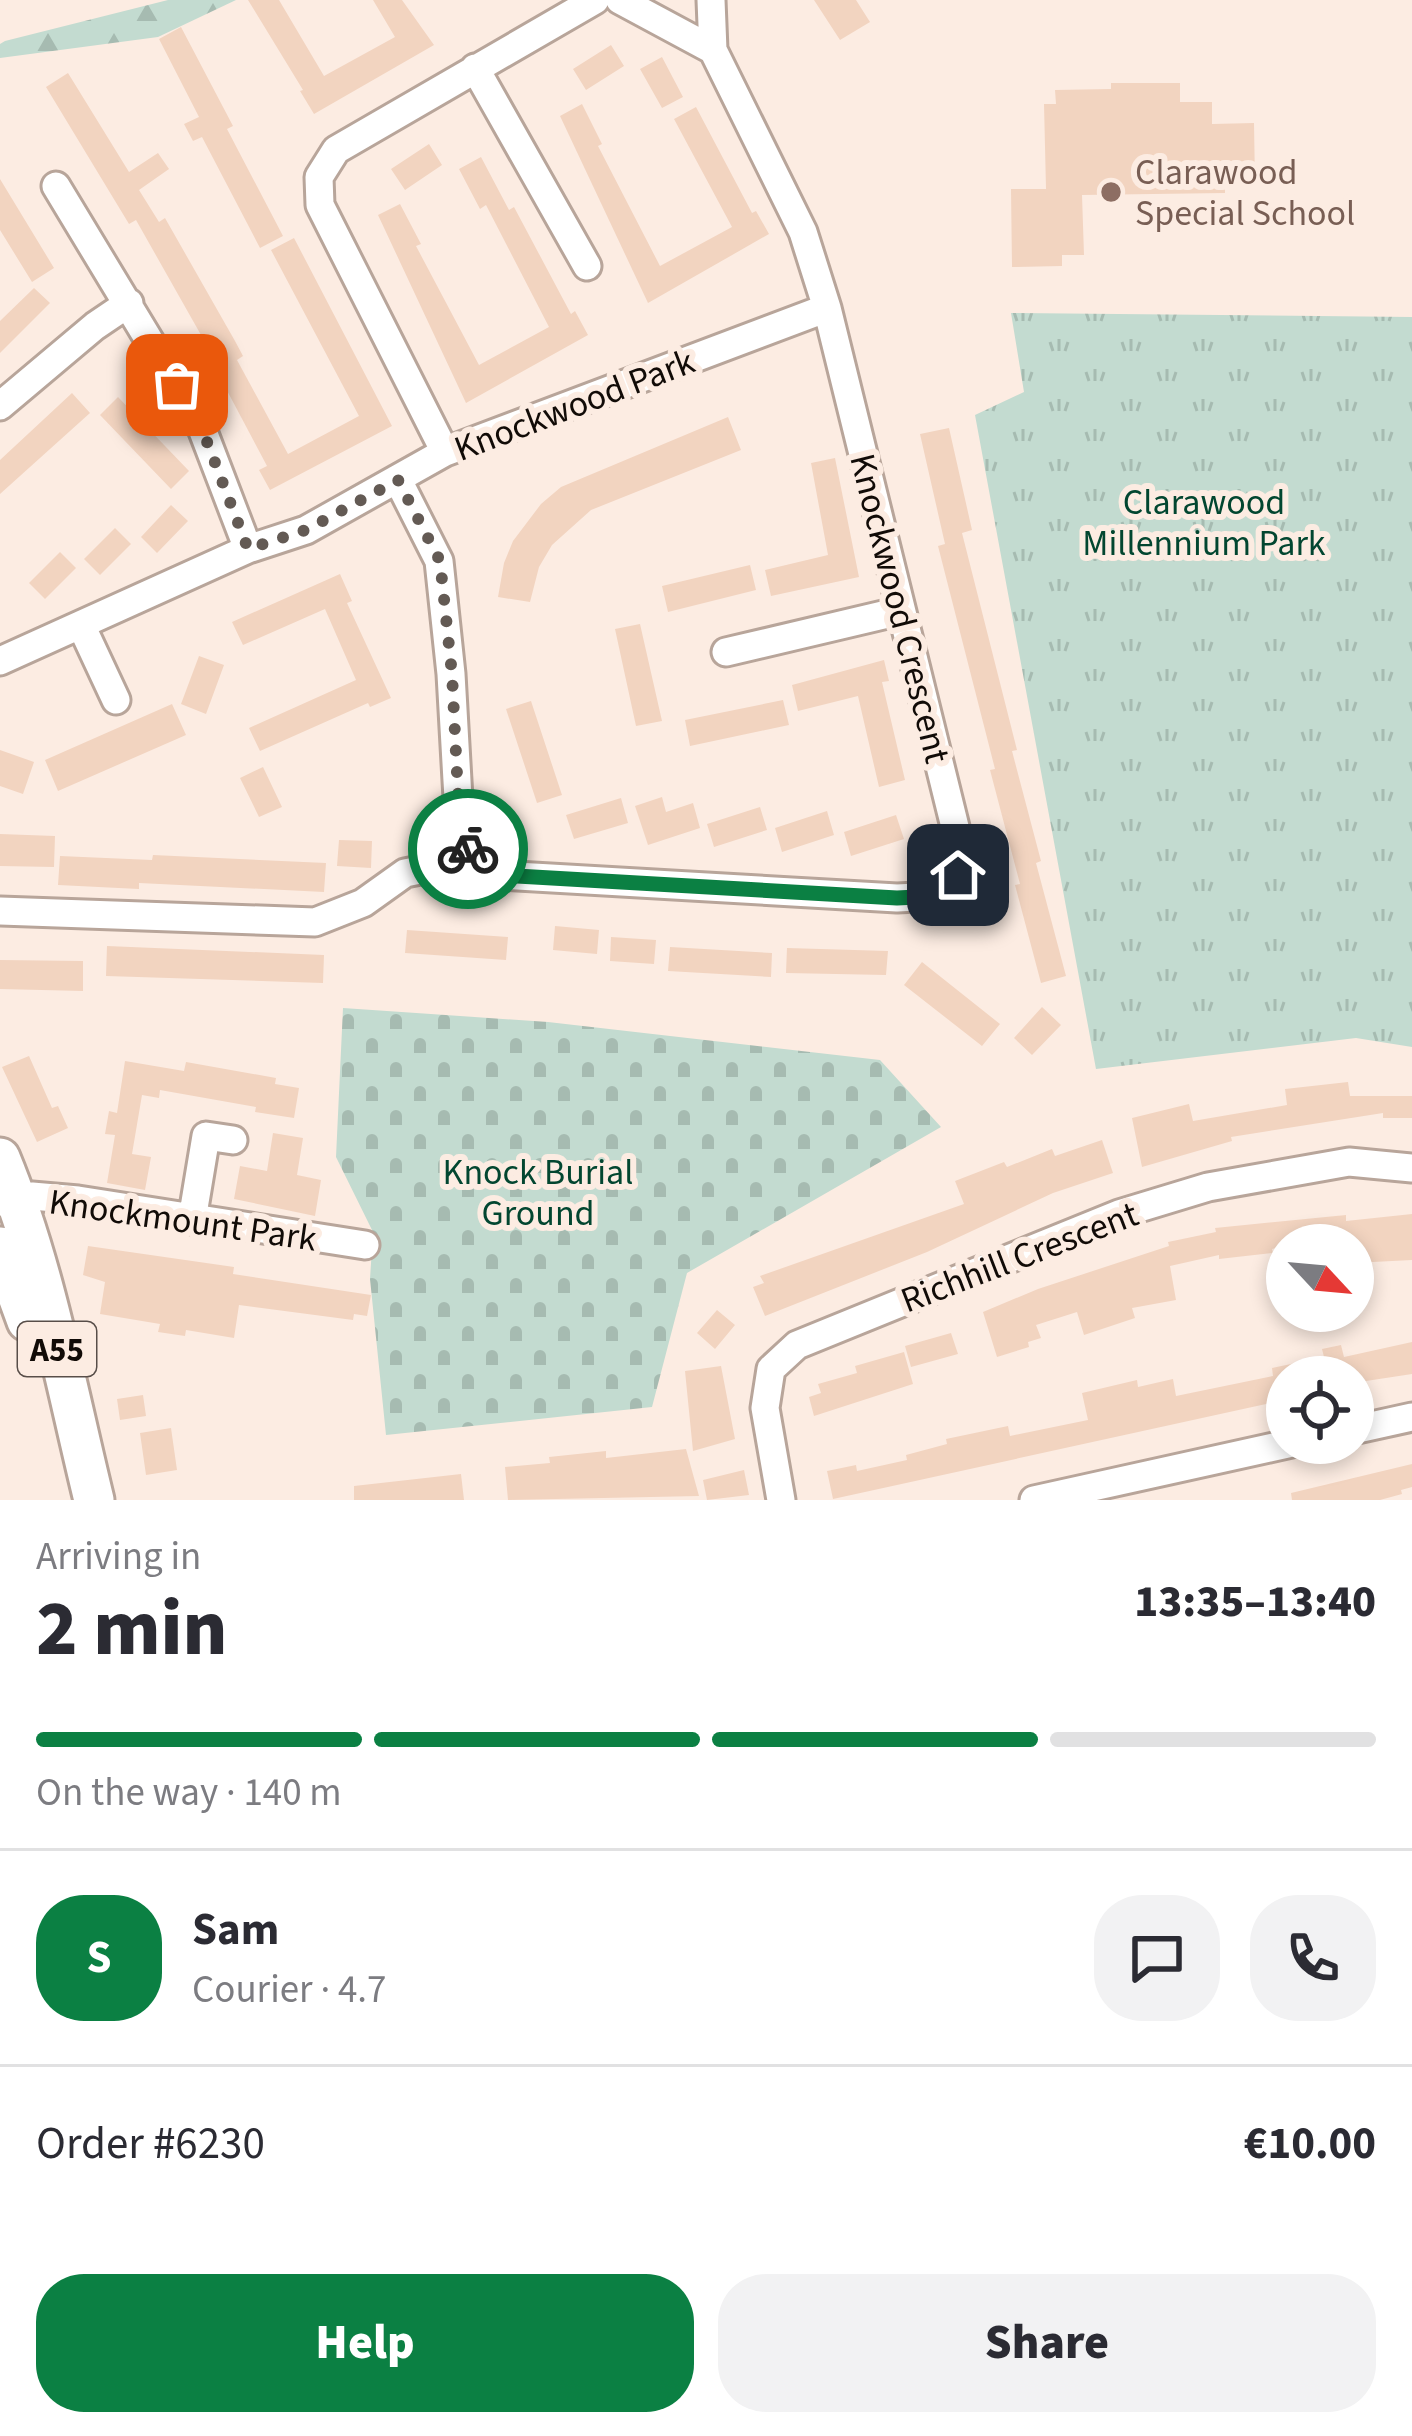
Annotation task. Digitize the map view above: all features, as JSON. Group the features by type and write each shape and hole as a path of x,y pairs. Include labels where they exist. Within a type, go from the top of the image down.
{"highway":[{"name":"A55","path":"0,1158 93,1500"},
{"name":"A55","path":"0,1247 93,1500"}],"street":[{"path":"446,452 320,205 319,177 336,149 595,0"},
{"path":"620,0 713,50"},
{"name":"Knockwood Crescent","path":"0,911 315,922 363,903 405,873 435,867 476,866 501,875 897,898 937,896 958,875 958,839 827,308 803,232 713,50 711,0"},
{"path":"475,68 587,266"},
{"path":"56,186 201,426 248,549"},
{"path":"0,406 94,326 129,303"},
{"name":"Knockwood Park","path":"0,662 248,549 306,530 446,452 827,308"},
{"path":"398,480 440,561 452,674 460,834 476,866"},
{"path":"726,652 900,611"},
{"path":"81,625 116,700"},
{"path":"192,1220 206,1136 233,1140"},
{"name":"Richhill Crescent","path":"781,1500 765,1408 771,1369 797,1345 1119,1214 1208,1187 1349,1162 1412,1168"},
{"name":"Knockmount Park","path":"9,1201 78,1201 365,1245"},
{"path":"1374,1425 1412,1417"},
{"path":"1034,1500 1266,1449"}],"green space":[{"path":"168,0 236,0 158,37 0,58 0,44 5,41"},
{"name":"Clarawood Millennium Park","path":"1011,313 1412,317 1412,1047 1356,1038 1096,1069 975,415 1024,392"},
{"name":"Knock Burial Ground","path":"343,1008 548,1022 880,1060 941,1127 687,1273 652,1407 386,1435 370,1279 373,1232 336,1157"}],"building":[{"path":"248,0 279,0 324,76 395,37 373,0 402,0 434,45 314,114"},
{"path":"814,0 856,0 870,22 840,40"},
{"path":"181,27 283,236 260,248 202,137 193,141 184,124 199,117 159,39"},
{"path":"611,45 624,66 586,90 573,69"},
{"path":"662,57 683,97 662,108 640,69"},
{"path":"68,73 129,172 158,153 169,169 139,190 159,222 165,218 235,341 243,356 237,360 288,454 359,416 271,250 294,238 392,426 270,490 259,470 267,466 223,383 227,381 136,220 129,224 46,87"},
{"path":"1111,83 1180,83 1180,102 1212,102 1212,124 1254,123 1255,183 1225,183 1225,193 1082,195 1084,255 1062,255 1062,266 1012,267 1011,189 1046,189 1044,104 1056,104 1055,90 1111,89"},
{"path":"582,104 602,144 598,146 660,266 732,227 674,119 696,107 752,213 756,211 769,234 648,303 560,116"},
{"path":"429,144 442,165 405,190 391,169"},
{"path":"481,157 509,210 514,207 571,314 575,311 588,335 466,403 378,215 400,204 421,244 416,246 479,365 549,327 486,205 480,209 459,169"},
{"path":"0,179 54,268 32,282 0,230"},
{"path":"34,288 50,303 0,353 0,321"},
{"path":"72,393 90,413 0,494 0,460"},
{"path":"118,397 189,471 171,489 100,415"},
{"path":"728,417 741,450 591,510 552,545 539,567 530,602 498,597 513,541 541,504 561,487"},
{"path":"949,428 972,530 962,533 1017,750 1012,751 1041,861 1036,863 1066,976 1041,983 990,770 995,769 938,546 945,544 920,434"},
{"path":"835,458 859,577 771,596 765,570 828,555 811,463"},
{"path":"171,505 188,521 157,553 141,537"},
{"path":"115,528 131,544 100,575 84,559"},
{"path":"60,552 76,568 45,599 29,583"},
{"path":"750,565 756,590 668,612 662,586"},
{"path":"340,574 352,601 347,603 391,698 370,707 368,703 260,751 249,728 356,680 325,609 243,645 232,622"},
{"path":"640,624 662,721 636,726 615,629"},
{"path":"199,656 224,665 206,714 181,704"},
{"path":"884,660 889,681 882,682 905,780 879,787 858,696 798,711 792,685"},
{"path":"783,700 789,725 690,746 685,720"},
{"path":"531,701 562,795 537,803 506,709"},
{"path":"172,704 186,735 58,791 45,760"},
{"path":"0,750 34,762 23,794 0,786"},
{"path":"263,767 282,807 259,817 240,778"},
{"path":"662,797 666,812 693,803 700,828 648,845 635,806"},
{"path":"621,798 628,823 574,839 566,815"},
{"path":"760,807 767,830 714,847 707,824"},
{"path":"827,811 834,835 782,852 775,828"},
{"path":"896,815 904,839 851,856 844,832"},
{"path":"0,834 55,836 54,867 0,866"},
{"path":"339,840 372,841 371,868 337,866"},
{"path":"153,855 326,863 324,892 139,883 139,889 58,885 60,856 152,860"},
{"path":"555,926 599,930 597,954 553,950"},
{"path":"407,930 508,937 506,960 405,953"},
{"path":"611,937 656,940 654,964 610,961"},
{"path":"107,946 324,955 323,983 106,976"},
{"path":"670,947 772,953 771,977 668,971"},
{"path":"787,948 888,951 886,975 786,973"},
{"path":"0,960 83,961 83,991 0,989"},
{"path":"922,962 1000,1024 982,1046 904,985"},
{"path":"1042,1007 1061,1025 1032,1055 1014,1038"},
{"path":"29,1056 52,1108 58,1106 68,1128 37,1142 2,1067"},
{"path":"125,1061 184,1071 186,1062 276,1078 275,1084 299,1088 294,1118 160,1090 159,1098 142,1095 132,1154 151,1157 145,1190 107,1183 115,1135 105,1134 109,1111 117,1113"},
{"path":"1348,1082 1350,1096 1412,1096 1412,1118 1383,1118 1383,1113 1231,1137 1232,1141 1142,1167 1132,1118 1189,1104 1193,1121 1287,1105 1285,1089"},
{"path":"273,1133 303,1138 297,1175 321,1180 315,1216 234,1199 240,1166 267,1171"},
{"path":"1102,1140 1113,1173 1053,1193 927,1252 765,1316 753,1287 764,1283 760,1276 964,1204 955,1181 1004,1162 1007,1167 1052,1149 1055,1156"},
{"path":"1412,1214 1412,1260 1374,1262 1374,1224 1266,1224 1266,1254 1219,1259 1219,1255 1170,1266 1176,1300 1132,1308 1135,1318 1084,1335 1077,1312 1036,1325 1041,1338 997,1357 983,1312 1038,1289 1169,1246 1168,1242 1216,1232 1215,1228 1346,1215 1346,1221"},
{"path":"88,1246 234,1267 233,1274 371,1295 367,1316 354,1314 353,1320 239,1305 234,1338 186,1330 185,1336 158,1332 160,1324 100,1314 105,1282 83,1275"},
{"path":"717,1310 735,1325 715,1349 697,1333"},
{"path":"951,1333 958,1354 911,1367 905,1346"},
{"path":"1412,1342 1412,1374 1374,1380 1374,1356 1349,1356"},
{"path":"1341,1345 1344,1356 1324,1356 1322,1349"},
{"path":"904,1352 913,1384 814,1416 809,1397 821,1393 818,1384 857,1373 855,1366"},
{"path":"721,1366 735,1439 693,1451 685,1371"},
{"path":"1266,1377 1266,1404 833,1499 827,1471 856,1465 857,1471 907,1460 906,1455 947,1444 946,1439 1008,1426 1010,1436 1088,1420 1082,1393 1137,1380 1138,1387 1173,1379 1176,1396"},
{"path":"143,1395 146,1416 120,1420 117,1399"},
{"path":"171,1428 177,1470 146,1475 140,1433"},
{"path":"686,1449 699,1496 508,1500 505,1467 606,1451 606,1458"},
{"path":"1412,1464 1412,1487 1401,1490 1402,1494 1380,1500 1292,1500 1291,1493"},
{"path":"744,1470 749,1495 707,1500 703,1480"},
{"path":"461,1474 464,1500 354,1500 354,1486"}],"way so far":[{"path":"177,385 201,426 248,549 306,530 398,480 440,561 452,674 460,834 468,849"}],"place":[{"name":"Clarawood Special School","path":"1111,192"}],"route":[{"path":"468,849 476,866 501,875 897,898 937,896 958,875"}]}
